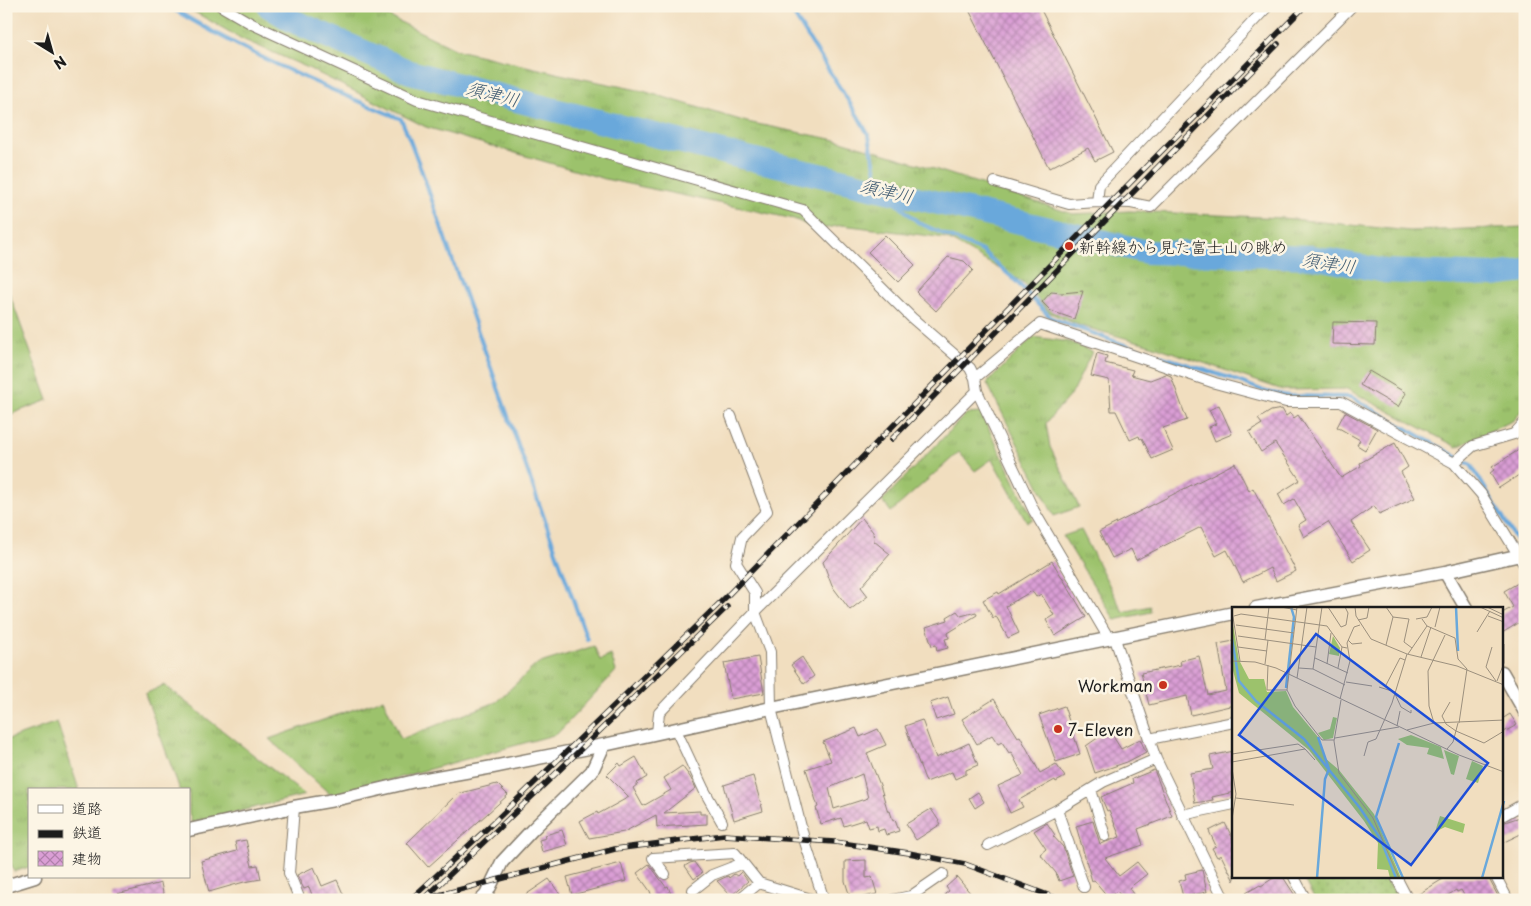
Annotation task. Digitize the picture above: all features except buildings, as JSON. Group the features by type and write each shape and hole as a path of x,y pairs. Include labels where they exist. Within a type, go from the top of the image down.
{"street":[{"path":"221,6 252,24 417,100 803,210 912,318 970,368 975,378 977,391 1034,511 1111,637 1156,759 1222,895 1228,900"},
{"path":"1097,202 1099,185 1268,6"},
{"path":"995,182 1069,204 1097,202 1131,203 1151,207 1352,6"},
{"path":"975,378 1040,324 1215,383 1286,402 1342,402 1454,463 1481,494 1522,554 1525,566"},
{"path":"656,733 659,713 755,612 977,391"},
{"path":"731,416 767,511 742,537 736,563 755,593 755,612 770,652 771,708 804,839 824,900"},
{"path":"1454,463 1472,446 1514,434 1525,422"},
{"path":"1261,607 1445,572 1522,554"},
{"path":"1445,572 1465,607"},
{"path":"190,830 415,781 604,745 771,708 1232,613"},
{"path":"1504,675 1525,712"},
{"path":"1148,739 1232,722"},
{"path":"676,730 704,790 722,822"},
{"path":"481,900 486,896 502,862 592,772 604,745"},
{"path":"988,845 1057,810 1102,782 1156,759"},
{"path":"1091,790 1104,836"},
{"path":"1182,815 1232,804"},
{"path":"1504,815 1525,804"},
{"path":"294,807 288,873 300,900"},
{"path":"1057,810 1084,887"},
{"path":"666,874 653,858 735,853 759,883 814,900"},
{"path":"693,890 712,875 743,863"},
{"path":"892,900 913,898 943,874"},
{"path":"6,886 32,878"},
{"path":"1295,878 1306,900"},
{"path":"1397,878 1408,900"},
{"path":"1497,878 1508,900"},
{"path":"738,900 759,883"}],"green space":[{"path":"184,6 362,6 384,14 457,50 643,91 747,122 841,141 1073,214 1130,211 1282,218 1410,231 1525,227 1525,406 1514,420 1457,447 1347,389 1283,390 1151,345 1081,326 1049,312 1024,283 946,238 842,225 817,230 794,219 605,179 426,127 306,67 242,39"},
{"path":"6,287 48,400 6,416"},
{"path":"1033,337 1071,342 1092,352 1072,393 1046,423 1050,447 1079,507 1054,516 987,383"},
{"path":"981,413 1033,519 1027,522 992,459 975,471 959,452 891,512 882,501 966,414"},
{"path":"1081,530 1123,612 1150,606 1151,612 1115,620 1063,536"},
{"path":"594,646 600,660 611,655 616,671 557,734 332,796 269,739 383,699 401,739 496,702 537,664"},
{"path":"164,685 305,795 192,823 190,816 190,788 179,788 145,694"},
{"path":"57,722 78,788 28,788 28,867 14,872 6,850 6,740"},
{"path":"1308,878 1388,878 1399,900 1315,900 1304,880"}],"waterway":[{"path":"168,6 224,38 282,67 401,119 426,183 587,639"},
{"name":"須津川","path":"269,6 293,21 410,72 734,155 1147,252 1312,257 1385,271 1493,275 1525,271"},
{"path":"788,6 869,136 879,188 919,223 982,251 1015,280 1051,318 1122,344 1230,378 1267,392 1289,396 1351,397 1471,465 1524,553"}],"railway":[{"path":"410,900 495,821 727,596 1305,6"},
{"path":"892,439 1278,44"},
{"path":"423,900 727,607"},
{"path":"424,899 615,849 724,835 835,842 909,853 965,864 1061,900"}],"place":[{"name":"新幹線から見た富士山の眺め","path":"1069,246"},
{"name":"Workman","path":"1163,685"},
{"name":"7-Eleven","path":"1058,729"}]}
